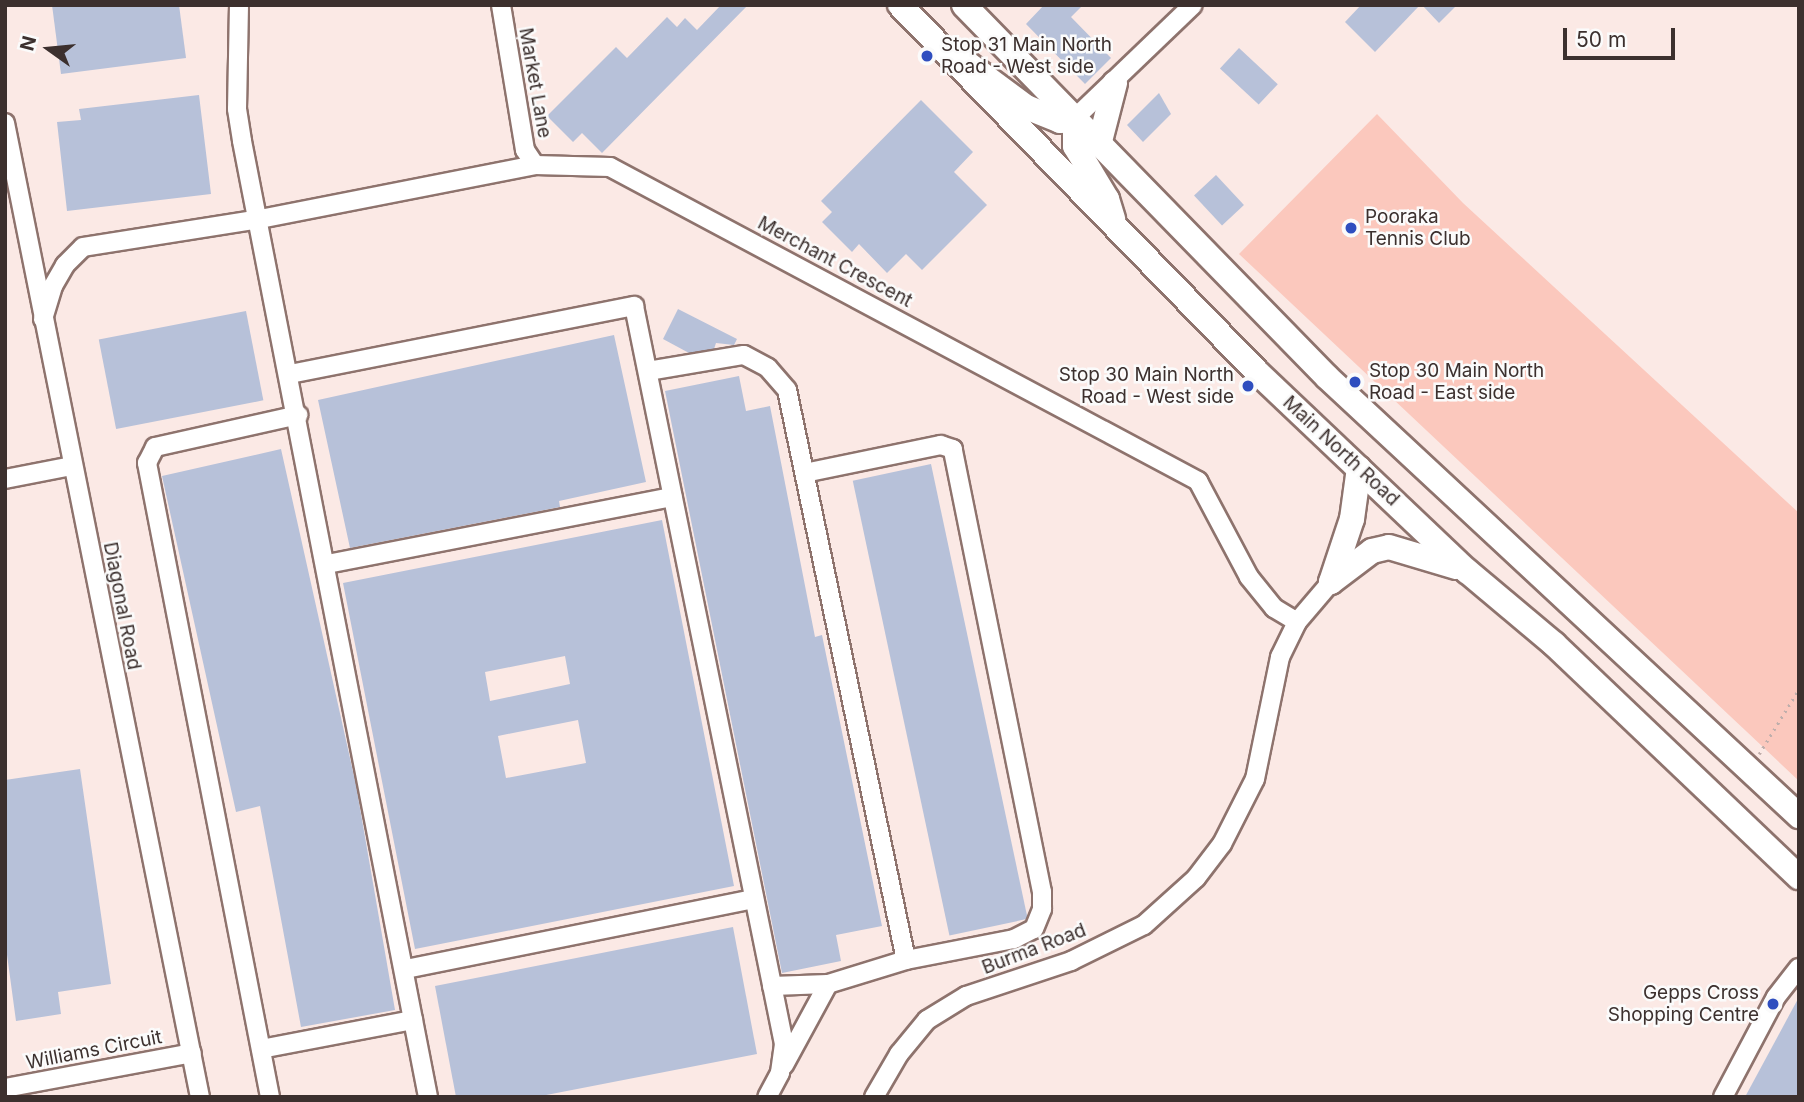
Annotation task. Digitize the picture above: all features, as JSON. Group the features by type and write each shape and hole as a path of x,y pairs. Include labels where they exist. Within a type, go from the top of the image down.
{"highway":[{"name":"Main North Road","path":"901,5 1115,229 1359,468 1467,572 1564,653 1799,877"},
{"path":"964,5 1327,377 1799,816"},
{"path":"939,46 997,81 1026,107 1060,121 1074,118"},
{"path":"1099,145 1115,83"},
{"path":"1074,118 1075,146 1107,199 1115,229"},
{"path":"1331,582 1352,519 1359,468"},
{"path":"1331,582 1372,551 1389,547 1414,551 1467,572"}],"street":[{"path":"239,5 237,110 406,969 428,1097"},
{"name":"Market Lane","path":"501,5 526,150 535,165"},
{"path":"1074,118 1115,83 1193,5"},
{"name":"Diagonal Road","path":"5,125 200,1097"},
{"name":"Merchant Crescent","path":"43,319 52,286 83,247 260,219 535,165 610,166 1164,459 1198,481 1250,577 1274,608 1297,622"},
{"path":"290,374 634,306 772,986 783,1044 780,1073"},
{"path":"648,370 744,355 768,368 787,390 906,960"},
{"path":"270,1097 147,463 155,447 298,415"},
{"path":"772,986 828,984 906,960 1014,939 1034,929 1042,909 1042,892 953,449 941,445 805,473"},
{"path":"5,479 72,466"},
{"path":"327,564 673,497"},
{"name":"Burma Road","path":"874,1097 899,1054 927,1020 966,996 1071,961 1143,925 1196,878 1222,844 1255,779 1280,656 1297,622 1331,582"},
{"path":"406,969 754,899"},
{"path":"1723,1097 1776,997 1799,968"},
{"path":"767,1097 828,984"},
{"path":"261,1049 413,1020"},
{"name":"Williams Circuit","path":"5,1088 192,1053"}],"path":[{"path":"1750,769 1799,690"}],"shaded area":[{"path":"1377,114 1463,203 1799,513 1799,781 1239,254"}],"building":[{"path":"52,5 179,5 186,58 61,74"},
{"path":"721,5 748,5 602,153 582,133 573,142 547,116 616,47 627,58 667,17 677,27 685,18 697,30"},
{"path":"1044,5 1083,5 1071,17 1111,58 1085,84 1026,24"},
{"path":"1361,5 1420,5 1375,52 1345,22"},
{"path":"1422,5 1457,5 1439,23"},
{"path":"1239,48 1278,84 1259,105 1220,68"},
{"path":"1159,93 1171,114 1143,142 1127,125"},
{"path":"199,95 211,194 67,211 57,122 81,120 79,109"},
{"path":"921,100 973,152 954,172 987,205 922,270 906,254 887,273 859,244 852,252 822,222 832,212 821,201"},
{"path":"1216,175 1244,205 1222,225 1194,195"},
{"path":"678,309 737,339 734,345 716,343 714,349 689,353 663,339"},
{"path":"246,311 263,400 116,429 99,340"},
{"path":"614,335 646,482 559,501 560,507 350,548 318,400"},
{"path":"739,376 746,411 770,406 815,637 822,635 882,926 836,935 841,961 782,973 665,391"},
{"path":"281,449 356,785 395,1010 301,1027 260,806 236,812 162,476"},
{"path":"931,464 1028,919 949,935 853,481"},
{"path":"662,520 734,886 415,949 343,583","holes":["565,656 570,684 490,701 485,672","578,720 586,763 506,778 498,736"]},
{"path":"80,769 111,984 58,992 61,1014 16,1021 5,940 5,780"},
{"path":"733,927 757,1054 536,1097 456,1097 435,986"},
{"path":"1799,997 1799,1097 1745,1097"}],"place":[{"name":"Stop 31 Main North Road - West side","path":"927,56"},
{"name":"Pooraka Tennis Club","path":"1351,228"},
{"name":"Stop 30 Main North Road - East side","path":"1355,382"},
{"name":"Stop 30 Main North Road - West side","path":"1248,386"},
{"name":"Gepps Cross Shopping Centre","path":"1773,1004"}]}
